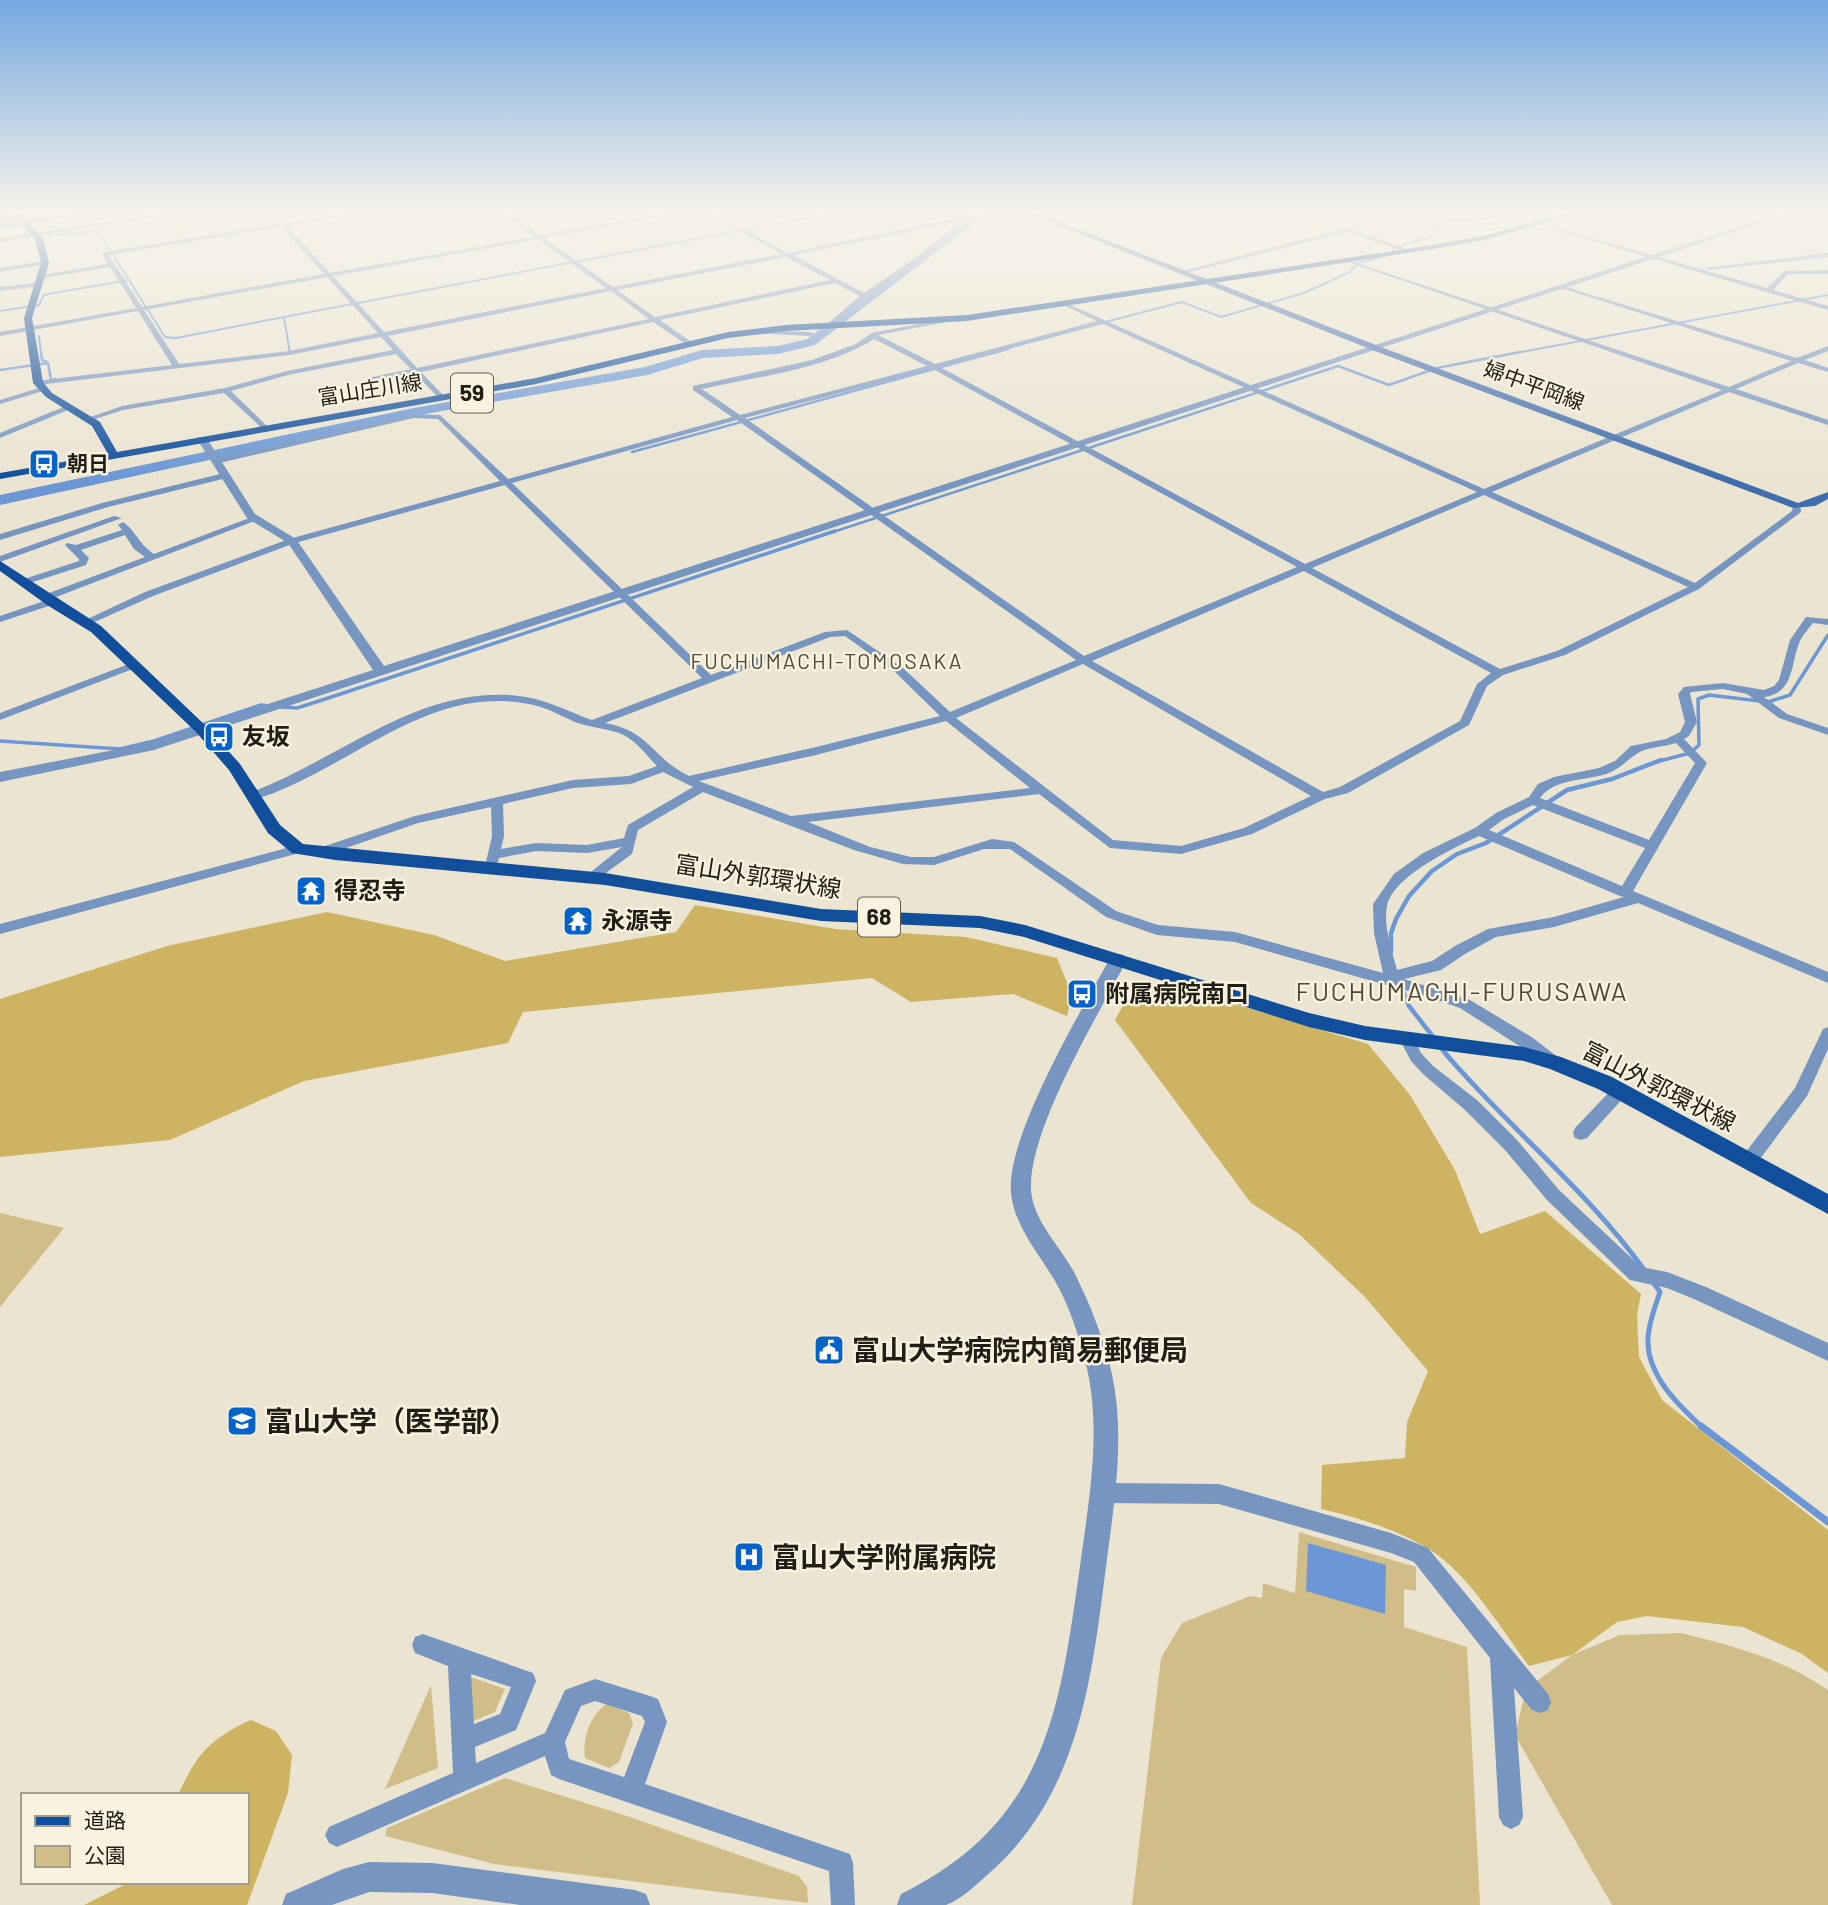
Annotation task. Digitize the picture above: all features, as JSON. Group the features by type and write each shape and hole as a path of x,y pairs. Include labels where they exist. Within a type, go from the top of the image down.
{"main road":[{"path":"34,302 28,318 40,387 89,419 104,434 114,455"},
{"name":"富山庄川線","path":"0,476 554,377 687,343 747,332 951,319 1077,302"},
{"name":"婦中平岡線","path":"1258,302 1797,506"},
{"path":"1797,506 1811,504 1828,495"},
{"name":"富山外郭環状線","path":"0,565 48,600 86,622 134,665 201,729 235,767 274,830 298,849 317,853 492,861 821,915 980,922 1025,931 1309,1020 1407,1040 1524,1054 1554,1062 1620,1091 1828,1205"}],"street":[{"path":"135,302 177,367"},
{"path":"0,334 180,302"},
{"path":"352,302 442,398"},
{"path":"0,402 40,387 289,353 551,302"},
{"path":"628,302 687,343"},
{"path":"371,380 732,302"},
{"path":"828,326 856,302"},
{"path":"1469,302 1828,423"},
{"path":"0,777 56,763 122,754 381,673 1519,302"},
{"path":"1609,302 1828,370"},
{"path":"1808,302 1828,308"},
{"path":"1064,304 1696,587"},
{"path":"951,319 874,334 874,337 853,348 803,364 696,388 1083,660 1321,796"},
{"path":"86,622 149,594 292,541 737,418 1103,322"},
{"path":"747,332 810,334"},
{"path":"874,337 1304,565 1499,673"},
{"path":"687,780 948,717 1304,565 1732,391 1828,348"},
{"path":"89,419 122,408 226,390 287,373 398,351"},
{"path":"226,390 264,428"},
{"path":"0,436 69,408"},
{"path":"213,457 414,416 440,417 708,678"},
{"path":"202,439 255,519 292,541 381,673"},
{"path":"0,537 105,505 225,476"},
{"path":"105,505 128,531 137,547 152,557"},
{"path":"594,723 829,634 847,633 899,670 948,717 1110,844 1181,850 1248,831 1321,796 1344,790 1465,723 1482,684 1499,673 1561,653 1696,587 1796,512 1797,506"},
{"path":"0,559 117,519"},
{"path":"0,619 152,557 255,519"},
{"path":"75,549 128,531"},
{"path":"24,583 83,563 84,558 61,537"},
{"path":"1392,980 1381,933 1380,904 1399,877 1428,856 1533,800 1542,787 1558,780 1602,771 1619,764 1635,749 1685,734 1691,722 1684,694 1688,689 1723,686 1765,694 1778,688 1784,680 1795,640 1810,619 1828,622"},
{"path":"0,717 134,665"},
{"path":"1750,693 1783,716 1828,732"},
{"path":"253,796 310,774 396,722 445,705 499,697 529,700 628,732 665,767 687,780 869,851 904,860 932,862 968,851 980,844 997,841 1014,846 1111,914 1157,930 1235,937 1392,980 1465,1004 1528,1042 1554,1062"},
{"path":"1625,892 1702,763 1677,738"},
{"path":"317,853 415,820 573,784 631,780 665,767"},
{"path":"592,878 627,851 632,828 703,787"},
{"path":"788,820 1042,790"},
{"path":"1533,800 1653,846"},
{"path":"492,861 498,836 496,801"},
{"path":"1479,831 1828,978"},
{"path":"492,861 536,847 587,849 628,841"},
{"path":"0,929 298,849"},
{"path":"1392,980 1404,972 1436,966 1493,933 1554,922 1639,898"},
{"path":"912,1905 959,1879 1004,1840 1042,1783 1064,1733 1081,1656 1103,1493 1106,1414 1098,1367 1083,1318 1065,1278 1033,1226 1021,1192 1021,1167 1031,1133 1118,960"},
{"path":"1748,1161 1801,1092 1828,1033"},
{"path":"1407,1040 1416,1057 1428,1070 1471,1105 1511,1145 1553,1195 1636,1274 1667,1280 1700,1293 1828,1352"},
{"path":"1581,1133 1620,1091"},
{"path":"1103,1493 1219,1494 1391,1542 1421,1555 1539,1702"},
{"path":"424,1645 525,1681 508,1722 463,1740"},
{"path":"1501,1654 1511,1817"},
{"path":"459,1659 465,1779"},
{"path":"631,1791 656,1722 650,1707 595,1689 573,1698 553,1741 559,1767 841,1863 843,1905"},
{"path":"337,1835 553,1741"},
{"path":"297,1905 344,1884 369,1877 432,1878 635,1905"}],"green space":[{"path":"0,1213 64,1228 0,1307"},
{"path":"1299,1532 1416,1567 1416,1591 1404,1589 1404,1627 1467,1647 1480,1905 1132,1905 1161,1658 1182,1623 1250,1596 1262,1598 1263,1583 1295,1593"},
{"path":"1681,1633 1776,1662 1828,1690 1828,1905 1612,1905 1515,1735 1526,1689 1572,1655 1620,1635"},
{"path":"468,1676 505,1689 495,1712 471,1722"},
{"path":"431,1685 438,1768 385,1789"},
{"path":"607,1704 629,1713 633,1723 619,1762 609,1768 585,1758 584,1751 592,1721"},
{"path":"505,1778 624,1815 799,1876 807,1887 808,1903 494,1864 385,1836 387,1828"}],"shaded area":[{"path":"695,905 835,929 966,937 1057,958 1072,995 1067,1016 1013,994 911,1002 872,978 523,1012 508,1043 304,1081 170,1140 0,1157 0,999 167,946 327,912 434,935 505,961 676,932"},
{"path":"1146,987 1184,989 1368,1044 1410,1095 1455,1170 1480,1234 1545,1211 1641,1294 1637,1315 1639,1357 1662,1400 1828,1530 1828,1673 1802,1654 1743,1627 1647,1616 1617,1622 1572,1655 1529,1666 1483,1602 1442,1558 1389,1529 1321,1509 1322,1465 1405,1458 1407,1422 1428,1371 1365,1297 1299,1234 1251,1203 1115,1020 1126,1000"},
{"path":"251,1720 276,1731 292,1755 288,1793 247,1905 84,1905 126,1884 248,1884 248,1793 179,1793 198,1758 214,1741"}],"water":[{"path":"1308,1543 1386,1565 1385,1614 1306,1591"}],"waterway":[{"path":"0,311 39,305 41,302"},
{"path":"143,302 165,337 176,338 284,317"},
{"path":"284,317 364,302"},
{"path":"0,500 414,412 647,371 702,354 778,350 811,342 864,302"},
{"path":"1105,322 1182,302 1221,317 1273,302"},
{"path":"1511,354 1791,302"},
{"path":"284,317 290,354"},
{"path":"39,336 41,354"},
{"path":"990,354 1009,349"},
{"path":"41,352 42,360 47,362"},
{"path":"632,452 996,352"},
{"path":"830,533 1338,366 1389,385 1437,368 1520,352"},
{"path":"0,370 48,363 51,380 55,379"},
{"path":"281,707 297,708 316,702 835,531"},
{"path":"1656,762 1690,753 1699,745 1698,699 1709,695 1768,702 1790,695 1828,635"},
{"path":"0,741 120,749 154,741 261,705 269,706"},
{"path":"1391,952 1391,933 1396,919 1409,896 1432,871 1457,854 1486,843 1567,790 1612,779 1661,760"},
{"path":"1400,984 1409,1006 1434,1038"},
{"path":"1441,1048 1446,1054"},
{"path":"1445,1053 1598,1213 1645,1271"},
{"path":"1652,1281 1660,1292 1649,1330 1650,1359 1672,1397 1703,1428"},
{"path":"1701,1426 1828,1522"}],"place":[{"name":"朝日","path":"44,464"},
{"name":"友坂","path":"219,737"},
{"name":"得忍寺","path":"311,891"},
{"name":"永源寺","path":"578,921"},
{"name":"附属病院南口","path":"1082,994"},
{"name":"富山大学病院内簡易郵便局","path":"829,1350"},
{"name":"富山大学（医学部）","path":"242,1421"},
{"name":"富山大学附属病院","path":"749,1557"}],"district":[{"name":"FUCHUMACHI-TOMOSAKA","path":"827,662"},
{"name":"FUCHUMACHI-FURUSAWA","path":"1462,992"}]}
